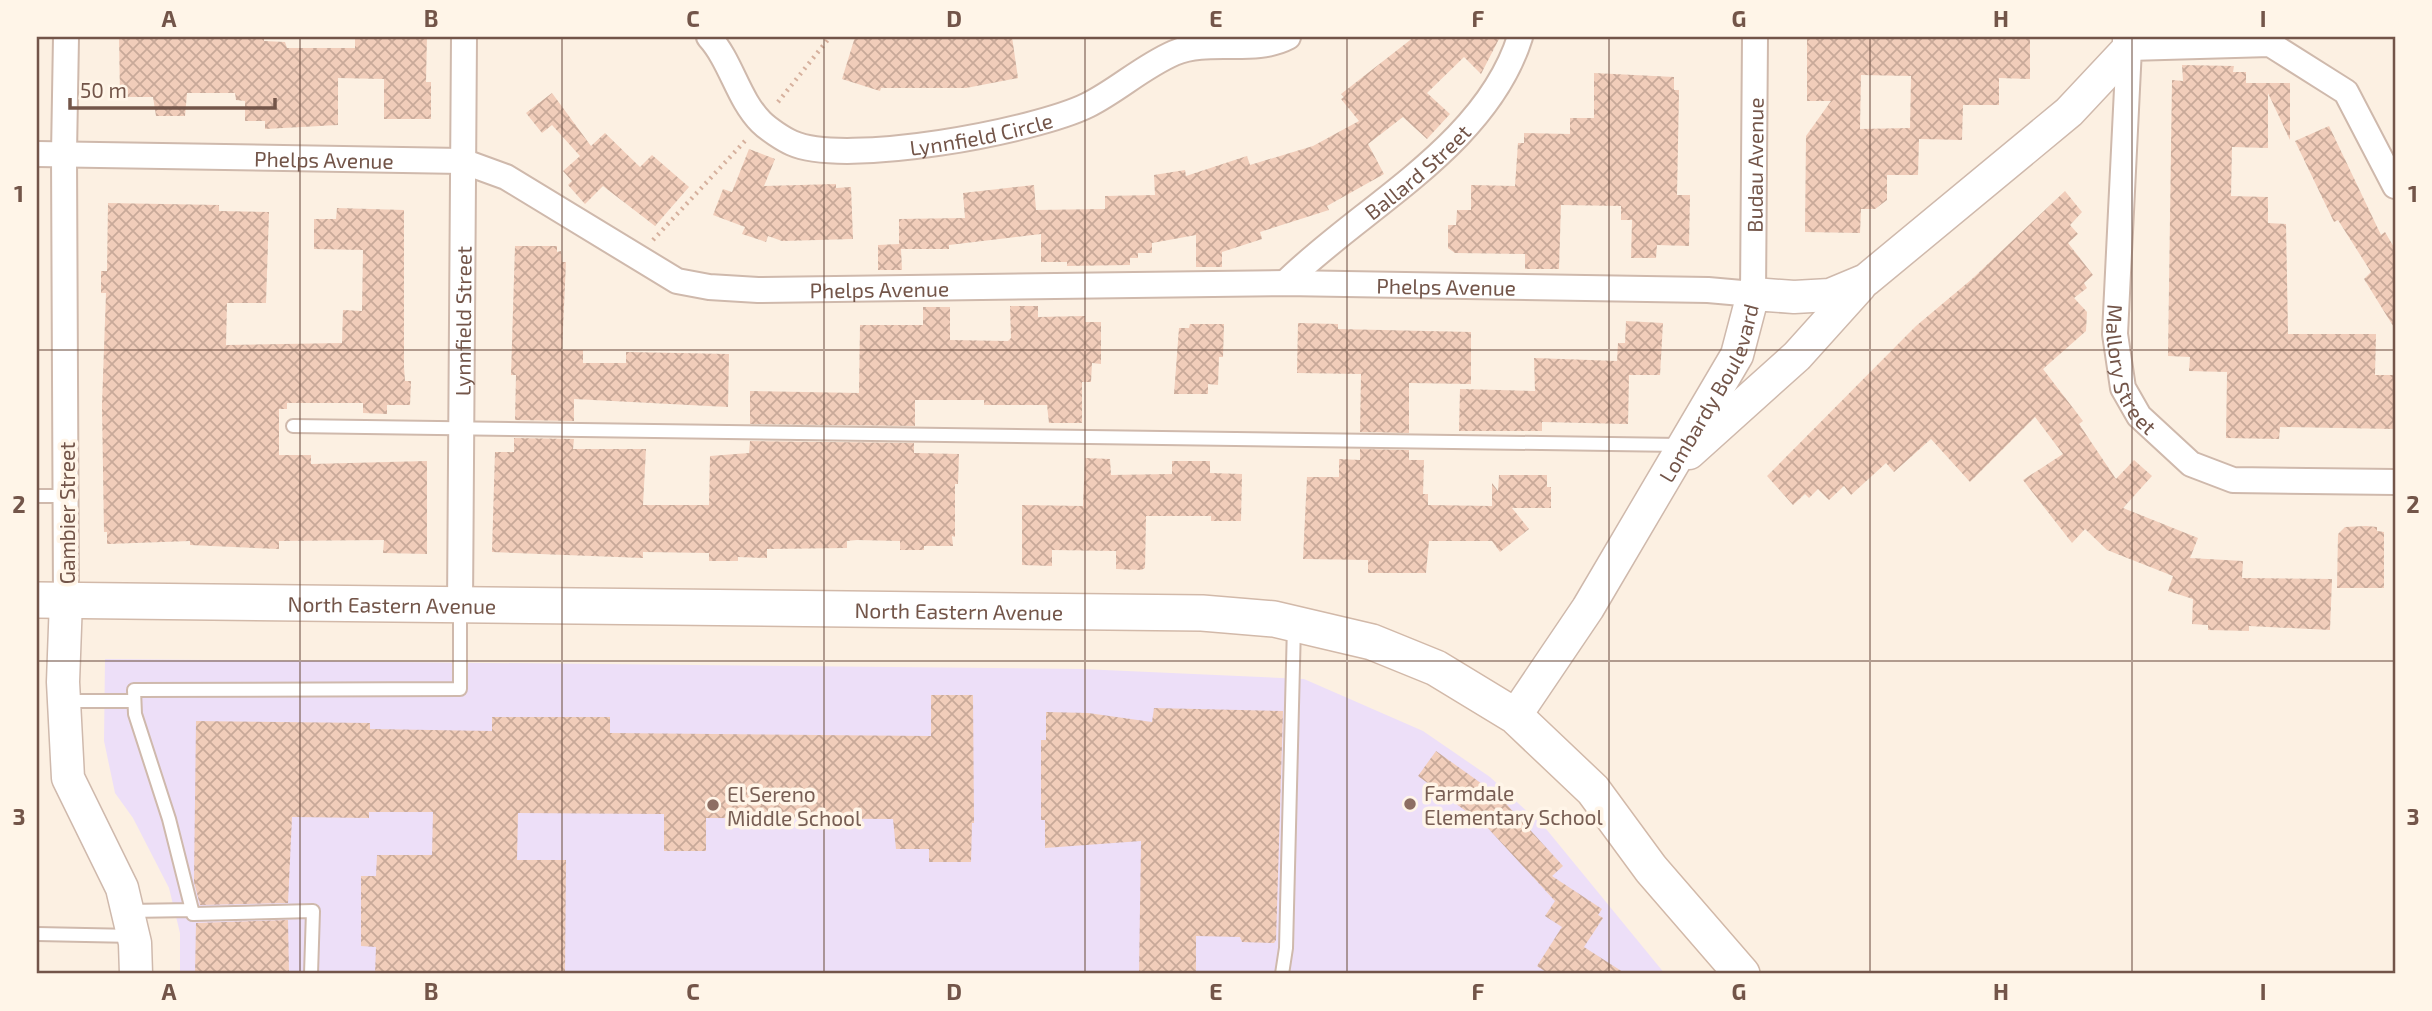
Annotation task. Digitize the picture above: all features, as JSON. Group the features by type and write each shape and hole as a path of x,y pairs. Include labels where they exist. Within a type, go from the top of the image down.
{"main road":[{"name":"North Eastern Avenue","path":"51,600 1202,613 1294,623 1372,642 1436,668 1515,716 1593,790 1651,869 1742,974"}],"street":[{"name":"Gambier Street","path":"66,37 65,496 51,600 64,701 68,778 122,888 131,923 136,974"},
{"name":"Lynnfield Street","path":"460,606 464,37"},
{"name":"Lynnfield Circle","path":"709,37 761,122 793,144 832,150 881,150 1028,125 1088,105 1143,67 1178,51 1254,45 1288,37"},
{"name":"Ballard Street","path":"1284,282 1321,247 1415,174 1458,136 1493,93 1514,55 1520,37"},
{"name":"Budau Avenue","path":"1753,295 1755,37"},
{"name":"Lombardy Boulevard","path":"1515,716 1588,608 1737,355 1753,295 1794,298 1830,295 1866,280 2069,111 2129,42"},
{"path":"2129,42 2270,44 2346,93 2395,186"},
{"name":"Mallory Street","path":"2129,42 2115,334 2123,388 2138,416 2191,464 2233,480 2395,482"},
{"name":"Phelps Avenue","path":"37,154 462,161 506,177 677,281 709,287 758,290 1284,282 1708,290 1753,295"},
{"path":"1668,472 1797,356 1866,280"}],"lane":[{"path":"293,426 1684,444"},
{"path":"37,496 65,496"},
{"path":"64,701 134,696 460,690 460,606"},
{"path":"1282,974 1286,948 1294,623"},
{"path":"134,696 135,715 169,819 193,914 313,911 311,974"},
{"path":"37,934 131,923 192,910"}],"path":[{"path":"636,258 761,122 830,37"}],"shaded area":[{"name":"El Sereno Middle School","path":"105,659 1082,669 1304,679 1423,731 1490,777 1547,830 1665,974 180,974 180,933 169,888 133,818 115,793 104,741"}],"building":[{"path":"119,37 264,37 264,41 285,42 287,48 355,48 355,37 427,37 426,82 431,82 431,119 384,119 384,79 338,78 338,125 265,129 265,121 245,121 245,101 236,100 235,93 187,93 185,116 156,116 153,97 120,97"},
{"path":"855,37 1012,37 1018,78 966,88 881,88 880,91 842,79"},
{"path":"1414,37 1500,37 1481,74 1464,57 1427,93 1450,114 1427,139 1403,117 1368,144 1384,174 1327,206 1329,210 1260,232 1262,239 1222,252 1222,267 1196,267 1196,235 1152,243 1152,253 1138,253 1138,258 1130,258 1130,265 1067,266 1067,262 1041,262 1041,234 949,245 949,249 901,249 902,270 878,270 878,245 899,244 899,219 965,218 963,193 1034,185 1036,210 1105,209 1105,196 1155,195 1154,175 1185,170 1186,176 1247,156 1250,165 1313,146 1359,121 1341,99 1344,97 1341,94"},
{"path":"1807,37 2030,37 2030,79 1999,78 1999,105 1963,105 1962,140 1919,139 1918,175 1887,175 1887,200 1875,209 1861,209 1860,233 1805,232 1806,136 1831,101 1807,101","holes":["1861,75 1911,76 1910,128 1860,129"]},
{"path":"2182,65 2234,66 2233,72 2246,72 2246,83 2290,83 2290,140 2268,93 2268,148 2232,147 2231,196 2268,197 2268,223 2286,224 2288,334 2376,334 2375,375 2395,375 2395,429 2280,427 2279,439 2226,438 2227,372 2189,371 2190,357 2168,356 2172,80 2183,81"},
{"path":"1594,73 1674,77 1674,90 1679,90 1677,195 1690,195 1689,246 1657,245 1656,258 1631,258 1632,220 1621,220 1621,206 1561,205 1559,269 1525,269 1525,254 1455,253 1448,248 1448,225 1456,225 1457,210 1471,210 1471,185 1515,186 1518,143 1524,143 1524,133 1570,134 1570,118 1594,118"},
{"path":"552,93 591,146 605,133 640,167 652,155 689,187 655,226 603,186 585,204 568,185 572,181 563,171 580,156 552,125 542,133 526,113"},
{"path":"2329,126 2381,235 2385,232 2395,249 2395,329 2364,279 2371,272 2338,220 2334,222 2295,141"},
{"path":"749,149 775,159 764,186 836,184 836,188 851,187 853,239 782,241 768,236 766,242 742,234 745,227 713,215 723,189 732,192"},
{"path":"2065,191 2082,212 2070,225 2078,234 2068,243 2093,275 2084,283 2087,288 2074,298 2087,312 2086,331 2043,369 2083,421 2079,424 2116,479 2134,460 2152,476 2123,508 2198,538 2190,558 2243,561 2242,578 2332,579 2330,630 2249,626 2249,631 2208,630 2208,625 2192,624 2193,599 2168,591 2173,576 2107,550 2085,529 2072,543 2023,480 2063,454 2035,417 1970,482 1931,439 1894,472 1886,463 1851,495 1844,486 1829,500 1818,489 1809,498 1805,494 1793,505 1767,476 1916,326 1972,279"},
{"path":"108,203 219,205 219,211 269,212 266,303 227,303 226,345 342,343 343,310 362,311 363,250 314,249 314,219 336,219 337,208 404,210 404,367 405,381 411,381 410,405 387,405 387,414 363,413 363,403 287,403 287,409 279,409 279,455 311,455 311,464 427,461 427,554 383,553 384,540 279,541 279,549 190,545 190,541 107,544 107,532 104,532 102,405 106,293 101,293 101,271 107,271"},
{"path":"515,246 557,246 557,252 561,251 562,262 566,262 562,350 583,350 583,363 626,363 626,352 729,354 728,407 574,399 574,421 515,420 516,375 511,375"},
{"path":"1010,306 1038,306 1038,317 1085,316 1085,322 1101,322 1101,364 1092,363 1091,382 1082,382 1082,423 1049,423 1047,405 984,405 984,400 915,400 915,426 750,424 750,391 859,393 860,325 923,325 923,307 950,307 950,340 1008,341 1011,338"},
{"path":"1626,321 1663,323 1660,375 1629,375 1628,424 1542,422 1542,431 1459,431 1460,389 1535,391 1534,358 1617,361 1618,343 1625,343"},
{"path":"1298,323 1338,324 1338,329 1471,332 1471,384 1409,383 1409,433 1360,432 1361,374 1297,373"},
{"path":"1190,324 1224,324 1223,357 1219,357 1218,385 1208,384 1208,394 1174,394 1179,328 1189,328"},
{"path":"514,438 574,439 573,449 646,449 643,505 709,505 710,456 749,453 750,441 914,443 914,453 959,454 953,546 924,546 924,550 900,550 900,541 857,540 847,541 847,548 767,549 767,558 738,557 738,561 709,561 709,553 643,552 643,558 492,552 495,452 514,452"},
{"path":"1360,449 1409,450 1409,460 1424,460 1423,494 1428,494 1428,505 1492,506 1492,483 1498,491 1499,475 1547,475 1547,487 1551,487 1551,508 1512,508 1529,529 1500,552 1492,541 1429,541 1426,573 1368,573 1368,560 1303,559 1307,477 1339,477 1339,459 1360,460"},
{"path":"1085,458 1110,459 1111,475 1172,474 1172,461 1210,461 1210,473 1242,474 1241,521 1211,521 1211,516 1146,516 1145,568 1141,570 1116,569 1116,551 1052,550 1052,566 1022,565 1022,505 1083,506"},
{"path":"2345,527 2377,527 2377,531 2384,532 2384,588 2337,588 2338,534"},
{"path":"931,695 973,695 974,823 971,862 929,862 929,849 896,849 893,819 706,818 706,851 664,851 664,814 518,813 517,860 566,860 565,974 375,974 376,947 361,946 361,876 376,876 377,855 432,855 433,812 369,812 369,818 292,817 288,903 200,905 194,882 196,721 370,723 370,729 492,731 492,717 610,717 610,733 931,736"},
{"path":"1154,708 1283,711 1276,940 1274,943 1242,942 1240,937 1196,936 1196,974 1139,974 1141,841 1045,848 1045,820 1041,820 1041,740 1046,740 1046,712 1088,713 1152,722"},
{"path":"1436,751 1499,796 1563,866 1552,876 1602,909 1598,915 1603,918 1584,947 1626,974 1549,974 1537,966 1562,927 1545,916 1555,901 1485,825 1418,776"},
{"path":"288,920 289,974 195,974 196,923"}],"place":[{"name":"Farmdale Elementary School","path":"1410,804"},
{"name":"El Sereno Middle School","path":"713,805"}]}
